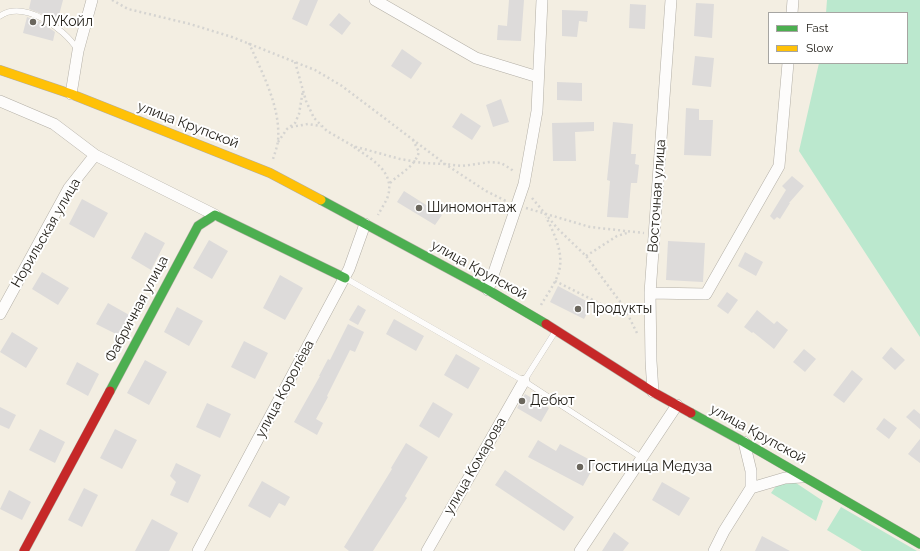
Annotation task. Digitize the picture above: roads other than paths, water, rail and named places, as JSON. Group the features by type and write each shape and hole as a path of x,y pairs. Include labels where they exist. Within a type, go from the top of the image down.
{"main road":[{"name":"улица Крупской","path":"1,70 71,94 270,173 488,290 556,330 654,392 804,476 920,544"},
{"path":"215,215 345,278"},
{"name":"Фабричная улица","path":"24,551 198,226 215,215"}],"street":[{"path":"71,94 78,51 92,0"},
{"path":"375,0 476,58 538,77"},
{"path":"488,290 524,184 537,111 542,0"},
{"name":"Восточная улица","path":"654,392 651,361 650,293 671,0"},
{"path":"792,12 793,0"},
{"path":"650,293 706,294 779,166 788,64"},
{"path":"0,101 54,124 95,155 215,215"},
{"name":"Норильская улица","path":"0,314 69,188 95,155"},
{"name":"улица Королёва","path":"198,551 345,278 368,226"},
{"name":"улица Комарова","path":"426,551 524,380"},
{"path":"580,551 677,405"},
{"path":"714,551 724,531 751,488 751,471 744,442"},
{"path":"751,488 785,478 804,476"}],"lane":[{"path":"0,16 5,12 19,9 47,20 63,31 78,51"},
{"path":"345,278 524,380 643,458"},
{"path":"524,380 556,330"}],"place":[{"name":"ЛУКойл","path":"33,22"},
{"name":"Шиномонтаж","path":"419,208"},
{"name":"Продукты","path":"578,309"},
{"name":"Дебют","path":"522,401"},
{"name":"Гостиница Медуза","path":"580,467"}]}
